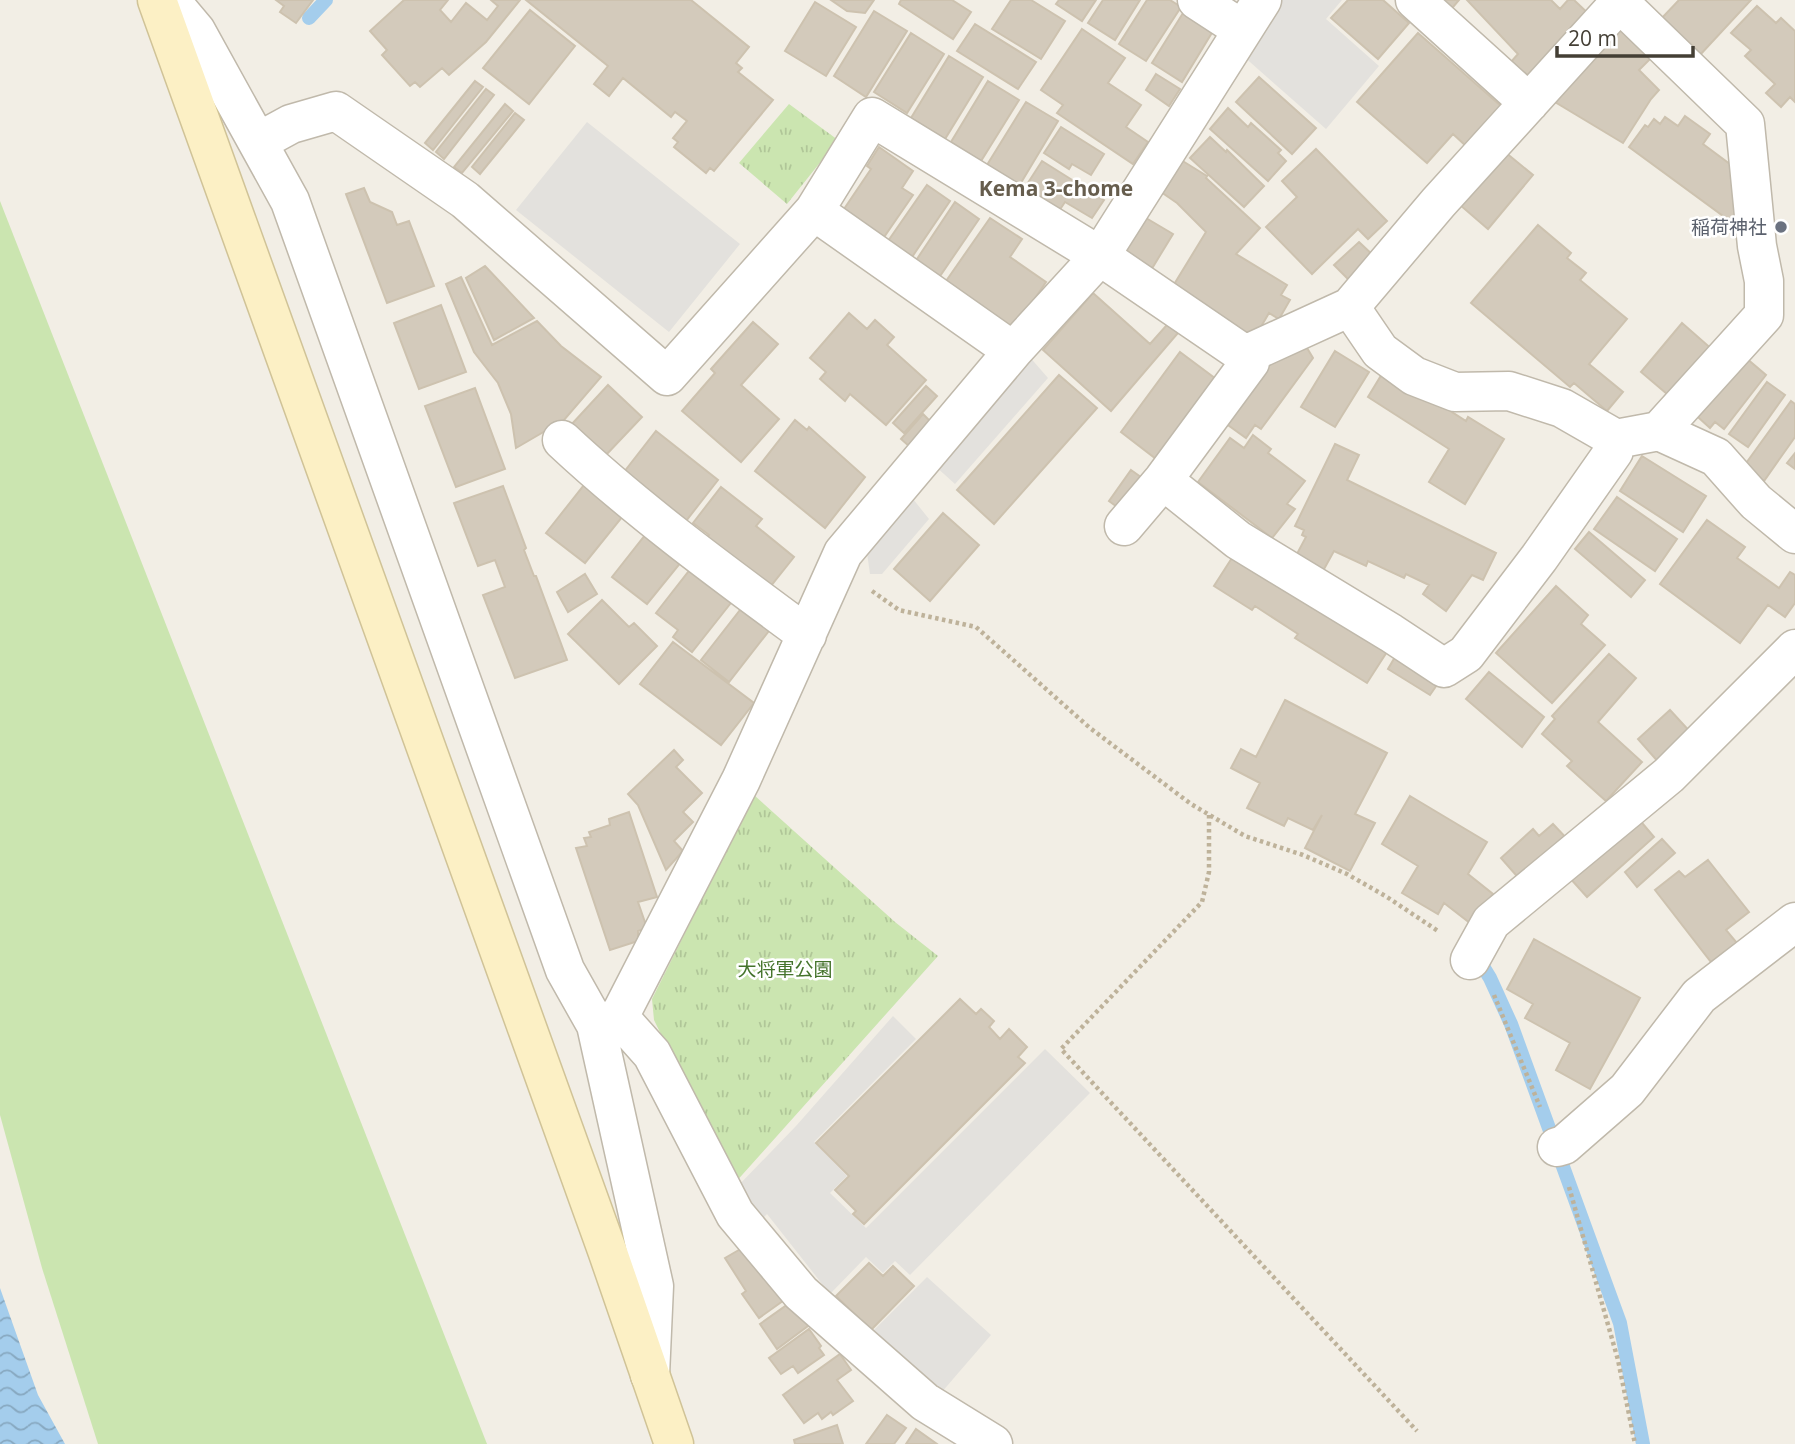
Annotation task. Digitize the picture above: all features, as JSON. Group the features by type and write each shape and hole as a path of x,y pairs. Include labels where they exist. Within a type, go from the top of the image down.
{"street":[{"path":"157,0 674,1444"},
{"path":"170,0 196,31 290,201 565,970 607,1021 652,1054 735,1213 801,1293 925,1402 993,1444"},
{"path":"650,1375 654,1286 607,1021 741,780 843,553 1013,351 1100,256 1253,15 1197,0"},
{"path":"1415,0 1529,103"},
{"path":"1245,355 1350,307 1438,203 1620,1 1745,124 1757,246 1764,281 1764,315 1659,430 1615,439 1562,408 1509,391 1455,392 1414,376 1380,351 1350,307"},
{"path":"258,142 291,124 336,111 465,200 667,376 814,211 872,117 1100,256 1245,355 1250,362 1163,480 1124,526"},
{"path":"814,211 1013,351"},
{"path":"1659,430 1716,457 1756,502 1795,534"},
{"path":"1163,480 1238,540 1444,668 1466,654 1539,558 1614,452 1615,439"},
{"path":"562,440 601,477 807,635"},
{"path":"1470,960 1491,922 1669,775 1795,649"},
{"path":"1556,1147 1564,1145 1627,1090 1699,996 1795,922"}],"path":[{"path":"859,535 861,584 899,611 976,627 1090,728 1191,804 1245,836 1303,855 1347,874 1433,926 1470,960 1500,1004 1556,1147 1593,1265 1618,1360 1635,1444"},
{"path":"1209,815 1209,872 1202,902 1061,1049 1417,1431"}],"green space":[{"path":"789,104 838,140 787,204 739,163"},
{"path":"0,201 487,1444 98,1444 42,1268 0,1115"},
{"name":"大将軍公園","path":"754,795 895,922 938,956 734,1184 654,1020 652,999"}],"shaded area":[{"path":"1276,0 1342,0 1326,19 1379,66 1326,129 1242,55"},
{"path":"587,122 740,244 669,332 516,210"},
{"path":"1028,355 1048,378 955,484 934,465"},
{"path":"909,494 929,519 882,574 870,574 867,553"},
{"path":"893,1016 916,1039 814,1142 847,1176 830,1193 866,1228 1045,1049 1090,1093 910,1275 895,1261 883,1273 866,1257 830,1294 767,1214 757,1224 737,1187 796,1126"},
{"path":"927,1277 991,1335 941,1393 870,1334"}],"water":[{"path":"0,1288 38,1395 65,1444 0,1444"}],"building":[{"path":"276,0 313,0 296,23 280,12 284,6"},
{"path":"404,0 448,0 440,10 451,22 466,3 487,20 498,6 491,0 520,0 486,42 449,75 442,68 420,87 415,82 410,86 382,55 387,50 370,31"},
{"path":"526,0 691,0 749,47 736,63 742,68 738,72 773,100 714,171 710,168 706,173 674,147 678,142 673,138 687,121 675,112 671,117 623,78 609,96 594,84 608,66"},
{"path":"831,0 874,0 865,13 847,11"},
{"path":"901,0 952,0 971,12 953,39 899,4"},
{"path":"1011,0 1031,0 1065,21 1041,59 992,29"},
{"path":"1059,0 1096,0 1082,21 1056,4"},
{"path":"1103,0 1140,0 1115,40 1088,23"},
{"path":"1147,0 1170,0 1181,7 1146,61 1119,44"},
{"path":"1348,0 1383,0 1409,23 1378,59 1331,18"},
{"path":"1434,0 1459,0 1448,13"},
{"path":"1467,0 1551,0 1560,9 1568,0 1574,0 1593,18 1534,82 1511,62 1518,54"},
{"path":"1679,0 1751,0 1699,56 1660,20"},
{"path":"815,2 856,27 826,76 785,51"},
{"path":"1757,6 1776,23 1781,18 1795,31 1795,102 1790,97 1781,107 1766,93 1775,84 1745,56 1751,50 1731,33"},
{"path":"530,10 575,46 529,104 483,68"},
{"path":"874,11 907,31 866,97 834,76"},
{"path":"1183,13 1213,31 1182,82 1152,63"},
{"path":"975,24 1036,62 1018,89 957,51"},
{"path":"1619,28 1651,58 1639,70 1659,90 1623,143 1555,102"},
{"path":"1082,29 1125,58 1108,83 1141,105 1126,127 1148,142 1133,164 1057,113 1063,105 1041,90"},
{"path":"911,33 944,54 907,113 874,92"},
{"path":"1418,33 1501,106 1466,146 1453,134 1427,163 1357,102"},
{"path":"949,56 983,77 945,139 911,118"},
{"path":"1156,74 1180,89 1169,106 1146,90"},
{"path":"1259,77 1316,128 1292,154 1236,102"},
{"path":"475,81 483,87 433,150 425,143"},
{"path":"988,81 1019,100 981,161 951,142"},
{"path":"486,89 494,95 444,159 436,152"},
{"path":"1026,102 1058,121 1019,186 987,165"},
{"path":"505,104 513,111 462,173 454,167"},
{"path":"1228,108 1248,127 1251,123 1281,150 1278,153 1286,161 1268,181 1210,129"},
{"path":"515,113 524,120 480,174 472,167"},
{"path":"1685,116 1710,134 1703,144 1746,176 1746,199 1730,221 1629,147 1645,125 1648,127 1654,119 1660,124 1665,117 1678,126"},
{"path":"1061,127 1104,154 1091,175 1072,164 1069,169 1044,153"},
{"path":"1210,137 1264,186 1244,207 1190,158"},
{"path":"879,147 913,171 902,188 913,195 882,240 842,212 871,169 867,166"},
{"path":"1316,149 1387,221 1368,239 1358,229 1312,274 1266,227 1297,197 1282,181"},
{"path":"1505,152 1533,175 1488,229 1460,205"},
{"path":"1181,160 1207,176 1206,178 1260,228 1236,254 1287,285 1281,295 1290,300 1279,319 1269,313 1252,342 1170,291 1206,232 1177,203 1161,192"},
{"path":"1042,161 1104,200 1092,218 1065,202 1059,211 1024,189"},
{"path":"927,185 950,201 910,260 886,244"},
{"path":"364,188 370,202 392,212 397,225 409,221 434,286 387,303 346,194"},
{"path":"955,202 979,219 938,279 915,262"},
{"path":"990,218 1022,239 1010,257 1046,282 1013,331 944,284"},
{"path":"1146,218 1173,234 1148,275 1121,258"},
{"path":"1538,225 1571,253 1567,258 1586,273 1580,280 1627,319 1589,364 1623,392 1607,411 1574,383 1570,387 1471,303"},
{"path":"1359,242 1376,258 1351,282 1334,265"},
{"path":"485,266 534,318 494,340 466,278"},
{"path":"461,277 492,345 537,321 561,346 601,377 564,420 516,448 511,414 498,383 474,352 446,284"},
{"path":"1093,293 1150,344 1173,318 1184,326 1111,411 1043,350"},
{"path":"441,305 466,372 419,389 394,323"},
{"path":"849,313 867,329 875,320 894,337 887,345 926,380 886,425 850,394 845,401 820,379 826,372 810,358"},
{"path":"753,322 778,344 741,385 779,419 741,462 682,411 715,373 711,369"},
{"path":"1682,323 1714,351 1673,399 1641,372"},
{"path":"1301,338 1313,358 1261,429 1255,425 1246,438 1221,420 1263,363"},
{"path":"1335,351 1369,372 1335,427 1301,407"},
{"path":"1180,352 1220,382 1160,462 1121,432"},
{"path":"1739,352 1766,375 1724,429 1715,422 1710,428 1689,409"},
{"path":"1385,369 1466,421 1468,417 1504,439 1465,504 1429,482 1449,449 1368,397"},
{"path":"1059,375 1097,408 994,524 957,490"},
{"path":"1767,382 1785,395 1748,447 1729,434"},
{"path":"608,385 642,417 605,456 571,425"},
{"path":"926,386 937,396 904,433 893,423"},
{"path":"475,388 505,469 456,487 425,406"},
{"path":"1791,401 1795,404 1795,437 1764,481 1744,466"},
{"path":"923,414 930,421 909,446 901,439"},
{"path":"795,420 807,430 809,427 865,477 825,528 755,471"},
{"path":"656,431 718,480 686,521 624,472"},
{"path":"1253,435 1271,449 1268,453 1305,481 1287,504 1295,509 1272,538 1198,482 1230,438 1244,448"},
{"path":"1335,444 1359,455 1347,480 1496,553 1483,580 1472,575 1446,611 1423,594 1429,585 1406,574 1404,578 1368,561 1366,566 1334,551 1318,580 1291,565 1306,537 1302,535 1304,530 1295,526"},
{"path":"1795,453 1795,469 1787,463"},
{"path":"1642,456 1706,496 1683,532 1620,491"},
{"path":"1131,470 1145,480 1124,512 1109,501"},
{"path":"588,480 627,511 585,563 546,533"},
{"path":"503,486 526,548 524,550 567,660 515,678 483,595 505,587 495,560 478,566 454,503"},
{"path":"721,487 762,519 756,526 794,557 770,587 707,538 709,535 693,523"},
{"path":"1617,497 1677,539 1655,571 1594,529"},
{"path":"943,513 979,545 930,601 894,569"},
{"path":"1707,520 1745,547 1737,558 1779,588 1790,572 1795,575 1795,603 1785,617 1768,605 1740,643 1660,584"},
{"path":"1589,532 1645,580 1631,597 1575,549"},
{"path":"646,534 682,561 647,604 612,577"},
{"path":"1237,550 1392,644 1367,683 1295,638 1298,634 1255,606 1252,610 1214,586"},
{"path":"692,567 734,599 692,652 673,637 678,630 656,613"},
{"path":"585,574 597,594 568,612 557,592"},
{"path":"1556,586 1588,615 1581,624 1605,645 1552,703 1496,653"},
{"path":"602,600 629,627 634,623 657,646 619,684 568,634"},
{"path":"744,605 772,627 729,682 701,660"},
{"path":"673,642 754,703 721,745 640,684"},
{"path":"1398,652 1441,679 1430,695 1388,669"},
{"path":"1609,654 1636,678 1598,722 1642,762 1606,801 1567,766 1572,761 1542,734 1555,719 1552,716"},
{"path":"1489,672 1544,717 1522,747 1466,699"},
{"path":"1285,700 1387,753 1355,814 1375,823 1350,871 1305,848 1322,815 1313,830 1288,818 1284,826 1247,808 1260,783 1231,768 1241,749 1256,757"},
{"path":"1670,710 1693,735 1660,764 1638,739"},
{"path":"674,750 683,760 676,767 702,793 683,812 693,822 674,841 683,851 666,870 638,805 628,794"},
{"path":"1410,796 1487,842 1468,874 1493,894 1470,923 1444,903 1438,914 1402,893 1418,866 1382,844"},
{"path":"629,812 657,897 638,902 647,928 638,931 638,941 610,950 576,848 587,846 584,838 591,837 589,832 610,825 609,819"},
{"path":"1637,817 1654,837 1587,897 1569,877"},
{"path":"1553,824 1570,842 1523,883 1501,858 1533,829 1539,836"},
{"path":"1662,839 1675,853 1637,887 1625,872"},
{"path":"1708,860 1749,912 1726,930 1737,943 1711,962 1655,890 1679,871 1685,877"},
{"path":"1534,939 1640,998 1590,1089 1556,1070 1570,1043 1525,1018 1533,1004 1507,989"},
{"path":"960,999 976,1014 981,1009 994,1021 989,1027 1000,1039 1009,1029 1027,1047 1018,1057 1025,1063 864,1224 853,1214 856,1211 835,1190 849,1176 816,1143"},
{"path":"744,1247 769,1285 775,1281 787,1298 759,1318 742,1294 746,1291 725,1258"},
{"path":"869,1263 883,1276 893,1266 914,1286 871,1330 836,1296"},
{"path":"791,1302 808,1326 777,1349 760,1324"},
{"path":"809,1329 824,1355 798,1373 793,1366 781,1374 769,1358"},
{"path":"840,1354 851,1370 837,1380 853,1401 833,1415 831,1412 822,1419 818,1413 804,1423 783,1395"},
{"path":"887,1415 906,1428 894,1444 866,1444"},
{"path":"837,1425 843,1444 795,1444 794,1440"},
{"path":"916,1429 937,1444 906,1444"}],"waterway":[{"path":"309,18 326,0"},
{"path":"1482,954 1479,960 1511,1024 1620,1323 1643,1444"}],"place":[{"name":"稲荷神社","path":"1781,227"}],"district":[{"name":"Kema 3-chome","path":"1056,189"}]}
